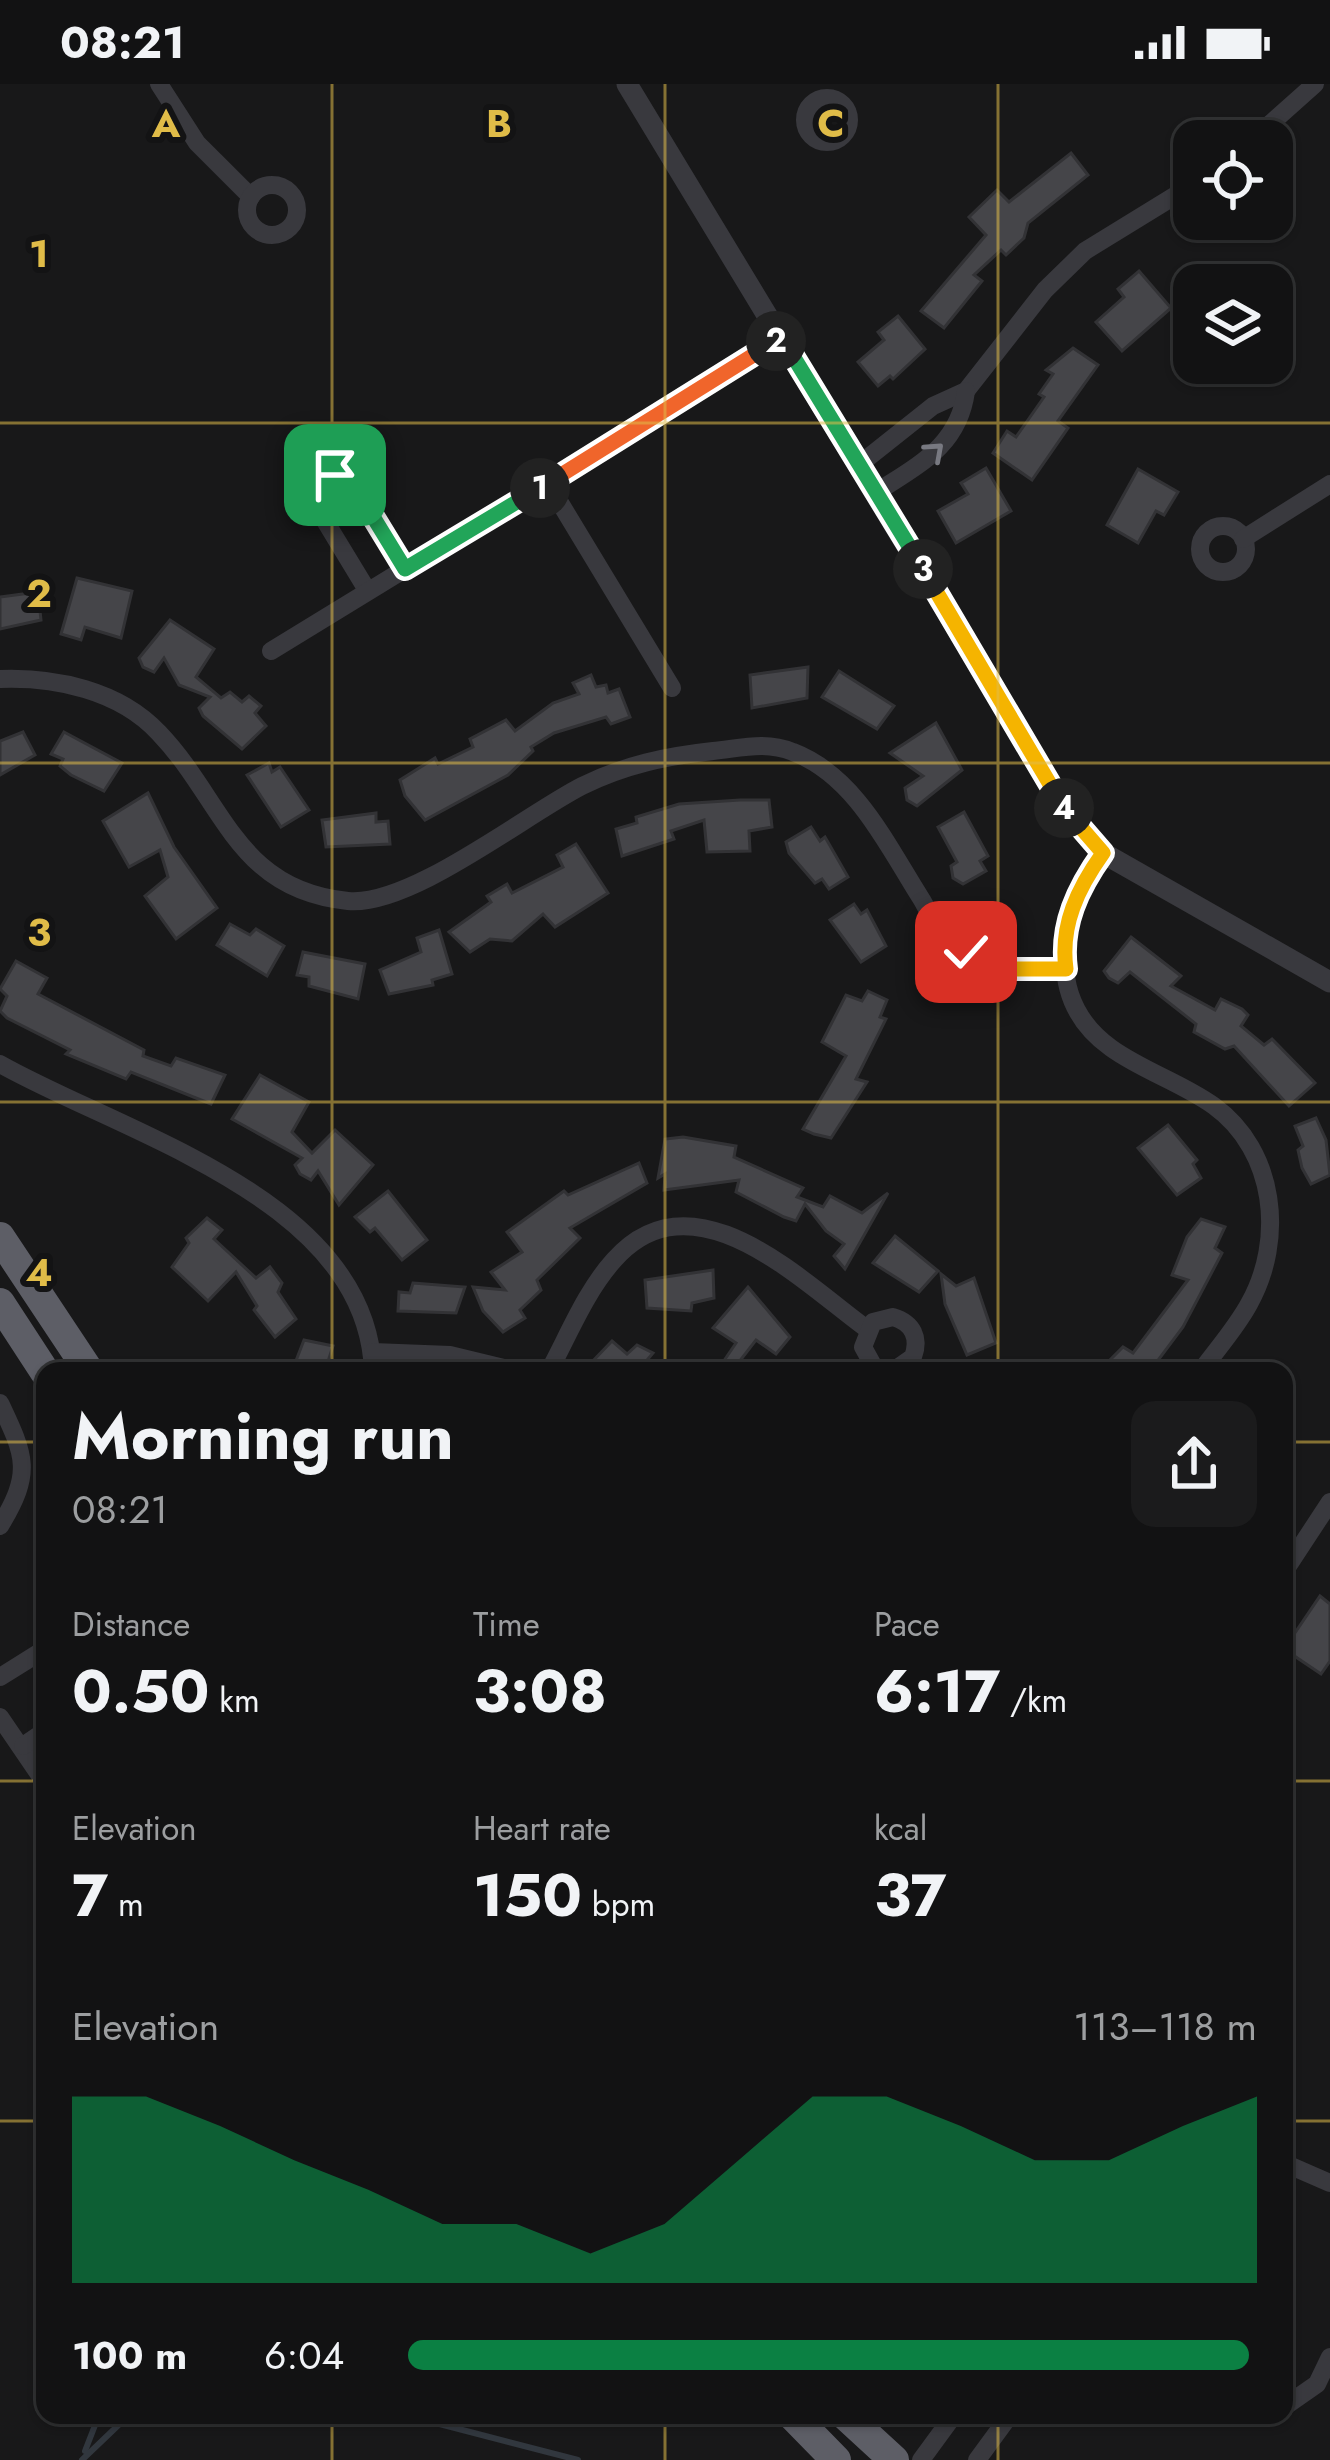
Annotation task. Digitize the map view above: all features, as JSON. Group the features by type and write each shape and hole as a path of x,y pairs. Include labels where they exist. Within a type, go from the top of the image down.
{"highway":[{"path":"0,1238 83,1362"},
{"path":"0,1303 38,1362"},
{"path":"800,2424 836,2460"},
{"path":"855,2424 894,2460"}],"street":[{"path":"159,84 197,143 250,197"},
{"path":"627,84 878,492 1042,775 1103,853 1330,982"},
{"path":"1275,120 1315,84"},
{"path":"860,464 933,406 966,391 1045,290 1085,251 1173,197"},
{"path":"271,651 782,338"},
{"path":"878,492 941,448 962,418 966,391"},
{"path":"367,590 314,501 314,486 326,476 351,482 405,569"},
{"path":"548,483 672,688"},
{"path":"1244,539 1330,484"},
{"path":"0,679 73,685 136,714 160,733 243,851 262,869 310,894 354,902 444,869 585,784 661,756 767,744 796,753 844,784 951,945 1009,969 1066,969"},
{"path":"1103,853 1079,887 1062,943 1078,1006 1108,1046 1231,1120 1265,1174 1268,1234 1259,1283 1207,1362"},
{"path":"0,1064 258,1193 314,1243 361,1310 373,1361 450,1355 479,1362"},
{"path":"554,1362 617,1256 652,1233 673,1227 709,1228 749,1244 867,1329"},
{"path":"867,1329 893,1317 915,1334 913,1357 906,1362"},
{"path":"867,1329 863,1347 872,1362"},
{"path":"0,1403 26,1456 24,1475 0,1526"},
{"path":"1293,1558 1330,1502"},
{"path":"0,1677 36,1655"},
{"path":"0,1717 36,1768"},
{"path":"23,1746 36,1737"},
{"path":"1293,2167 1330,2183"},
{"path":"1293,2401 1316,2384 1330,2357"},
{"path":"921,2460 947,2424"},
{"path":"977,2460 1003,2424"}],"building":[{"path":"1071,153 1088,175 1028,223 1024,238 1006,255 1001,250 974,275 982,281 944,328 921,311 986,235 969,217 997,190 1009,202"},
{"path":"1139,271 1171,308 1122,351 1096,322 1124,297 1118,289"},
{"path":"898,316 925,349 893,379 890,376 878,386 858,362 884,340 878,332"},
{"path":"1073,348 1098,365 1058,421 1068,428 1032,480 993,453 1007,431 1016,437 1044,397 1039,394 1053,374 1046,370"},
{"path":"986,468 1011,511 956,543 938,511 968,494 961,483"},
{"path":"1138,469 1178,492 1164,515 1156,511 1138,543 1107,525"},
{"path":"77,578 132,591 121,638 85,627 81,640 61,634"},
{"path":"38,592 41,620 0,629 0,597"},
{"path":"170,620 214,649 196,677 221,698 230,692 242,702 249,696 261,706 255,713 266,726 242,749 203,716 199,708 210,697 179,685 164,658 154,672 143,667 139,658"},
{"path":"808,667 807,698 752,708 750,675"},
{"path":"839,671 894,706 877,729 822,697"},
{"path":"591,675 596,687 606,685 608,693 619,689 630,717 611,724 606,717 554,733 531,747 533,751 508,775 425,820 405,796 400,780 435,758 438,764 473,747 470,739 506,720 515,731 553,703 579,694 573,683"},
{"path":"936,723 962,770 917,806 907,800 905,788 923,776 890,753"},
{"path":"23,732 35,755 0,775 0,741"},
{"path":"64,732 122,763 104,791 71,775 60,766 63,759 51,754"},
{"path":"269,763 272,772 280,767 309,810 281,827 247,775"},
{"path":"148,793 174,847 217,908 176,939 145,896 168,877 160,850 129,867 103,821"},
{"path":"769,800 772,827 749,831 750,851 707,852 704,820 671,831 674,839 622,856 616,829 637,823 636,817 679,804"},
{"path":"964,812 988,856 980,861 986,871 963,884 953,878 951,866 957,862 938,827"},
{"path":"376,813 376,822 388,821 390,844 326,847 322,820"},
{"path":"811,827 820,841 825,837 848,877 829,889 822,879 815,883 789,853 786,842"},
{"path":"576,844 608,893 555,927 543,914 512,941 490,939 470,952 449,932 491,902 487,896 507,884 512,893 563,867 557,855"},
{"path":"854,904 861,914 867,910 886,946 861,962 830,920"},
{"path":"230,924 250,935 256,929 284,946 267,976 217,945"},
{"path":"439,930 452,974 432,980 433,985 389,994 380,970 421,952 417,938"},
{"path":"1131,937 1181,976 1171,986 1215,1010 1221,999 1242,1009 1248,1015 1241,1026 1264,1045 1272,1039 1315,1083 1289,1106 1234,1046 1225,1049 1194,1032 1196,1024 1130,972 1118,983 1109,978 1104,971"},
{"path":"303,952 365,964 358,999 309,986 309,977 297,975"},
{"path":"16,961 47,978 38,994 144,1050 143,1056 171,1066 176,1058 225,1075 211,1104 131,1072 126,1079 66,1054 70,1050 7,1018 0,1011 7,996 0,989"},
{"path":"868,991 887,1000 880,1017 886,1019 856,1079 867,1082 831,1138 814,1134 803,1129 846,1056 822,1042 846,995 862,1001"},
{"path":"260,1075 309,1102 292,1132 312,1153 335,1130 373,1165 339,1205 318,1171 311,1180 300,1174 295,1165 302,1158 232,1119"},
{"path":"1316,1118 1326,1140 1330,1175 1311,1184 1302,1168 1298,1150 1303,1146 1295,1126"},
{"path":"1168,1125 1197,1160 1193,1164 1201,1178 1177,1195 1138,1148"},
{"path":"683,1137 736,1146 734,1157 803,1188 797,1197 823,1207 830,1196 862,1213 888,1193 845,1269 834,1256 844,1244 826,1231 805,1204 796,1221 736,1192 739,1180 664,1190 665,1174 658,1178 665,1139"},
{"path":"639,1163 647,1183 570,1228 580,1238 537,1280 541,1290 520,1310 525,1318 503,1332 483,1311 473,1287 505,1290 491,1272 522,1252 507,1232 564,1191 568,1195"},
{"path":"388,1191 427,1240 402,1260 375,1228 370,1232 355,1217"},
{"path":"207,1218 222,1230 214,1239 256,1278 270,1267 282,1283 278,1292 296,1319 275,1337 254,1310 257,1306 236,1272 208,1301 172,1267 189,1243 186,1238"},
{"path":"1201,1219 1225,1227 1215,1248 1222,1253 1183,1327 1157,1362 1108,1362 1123,1347 1133,1353 1188,1280 1172,1275 1187,1237"},
{"path":"895,1236 938,1271 919,1292 873,1263"},
{"path":"713,1270 714,1298 692,1303 691,1311 647,1308 645,1280"},
{"path":"941,1274 956,1286 974,1278 996,1343 967,1355 945,1304"},
{"path":"413,1283 465,1287 456,1313 398,1311 399,1292 410,1293"},
{"path":"748,1287 790,1337 776,1354 756,1340 739,1362 723,1362 736,1343 713,1328"},
{"path":"304,1340 333,1346 328,1362 295,1362"},
{"path":"612,1341 627,1354 637,1345 653,1353 646,1362 592,1362"},
{"path":"1320,1596 1330,1604 1330,1661 1321,1674 1293,1655 1293,1636"}],"waterway":[{"path":"85,2451 96,2424"},
{"path":"82,2460 120,2424"},
{"path":"440,2424 578,2460"}],"route":[{"path":"335,475 351,482 405,569 782,338 1042,775 1103,853 1079,887 1062,943 1066,969 1009,969 966,952"}]}
